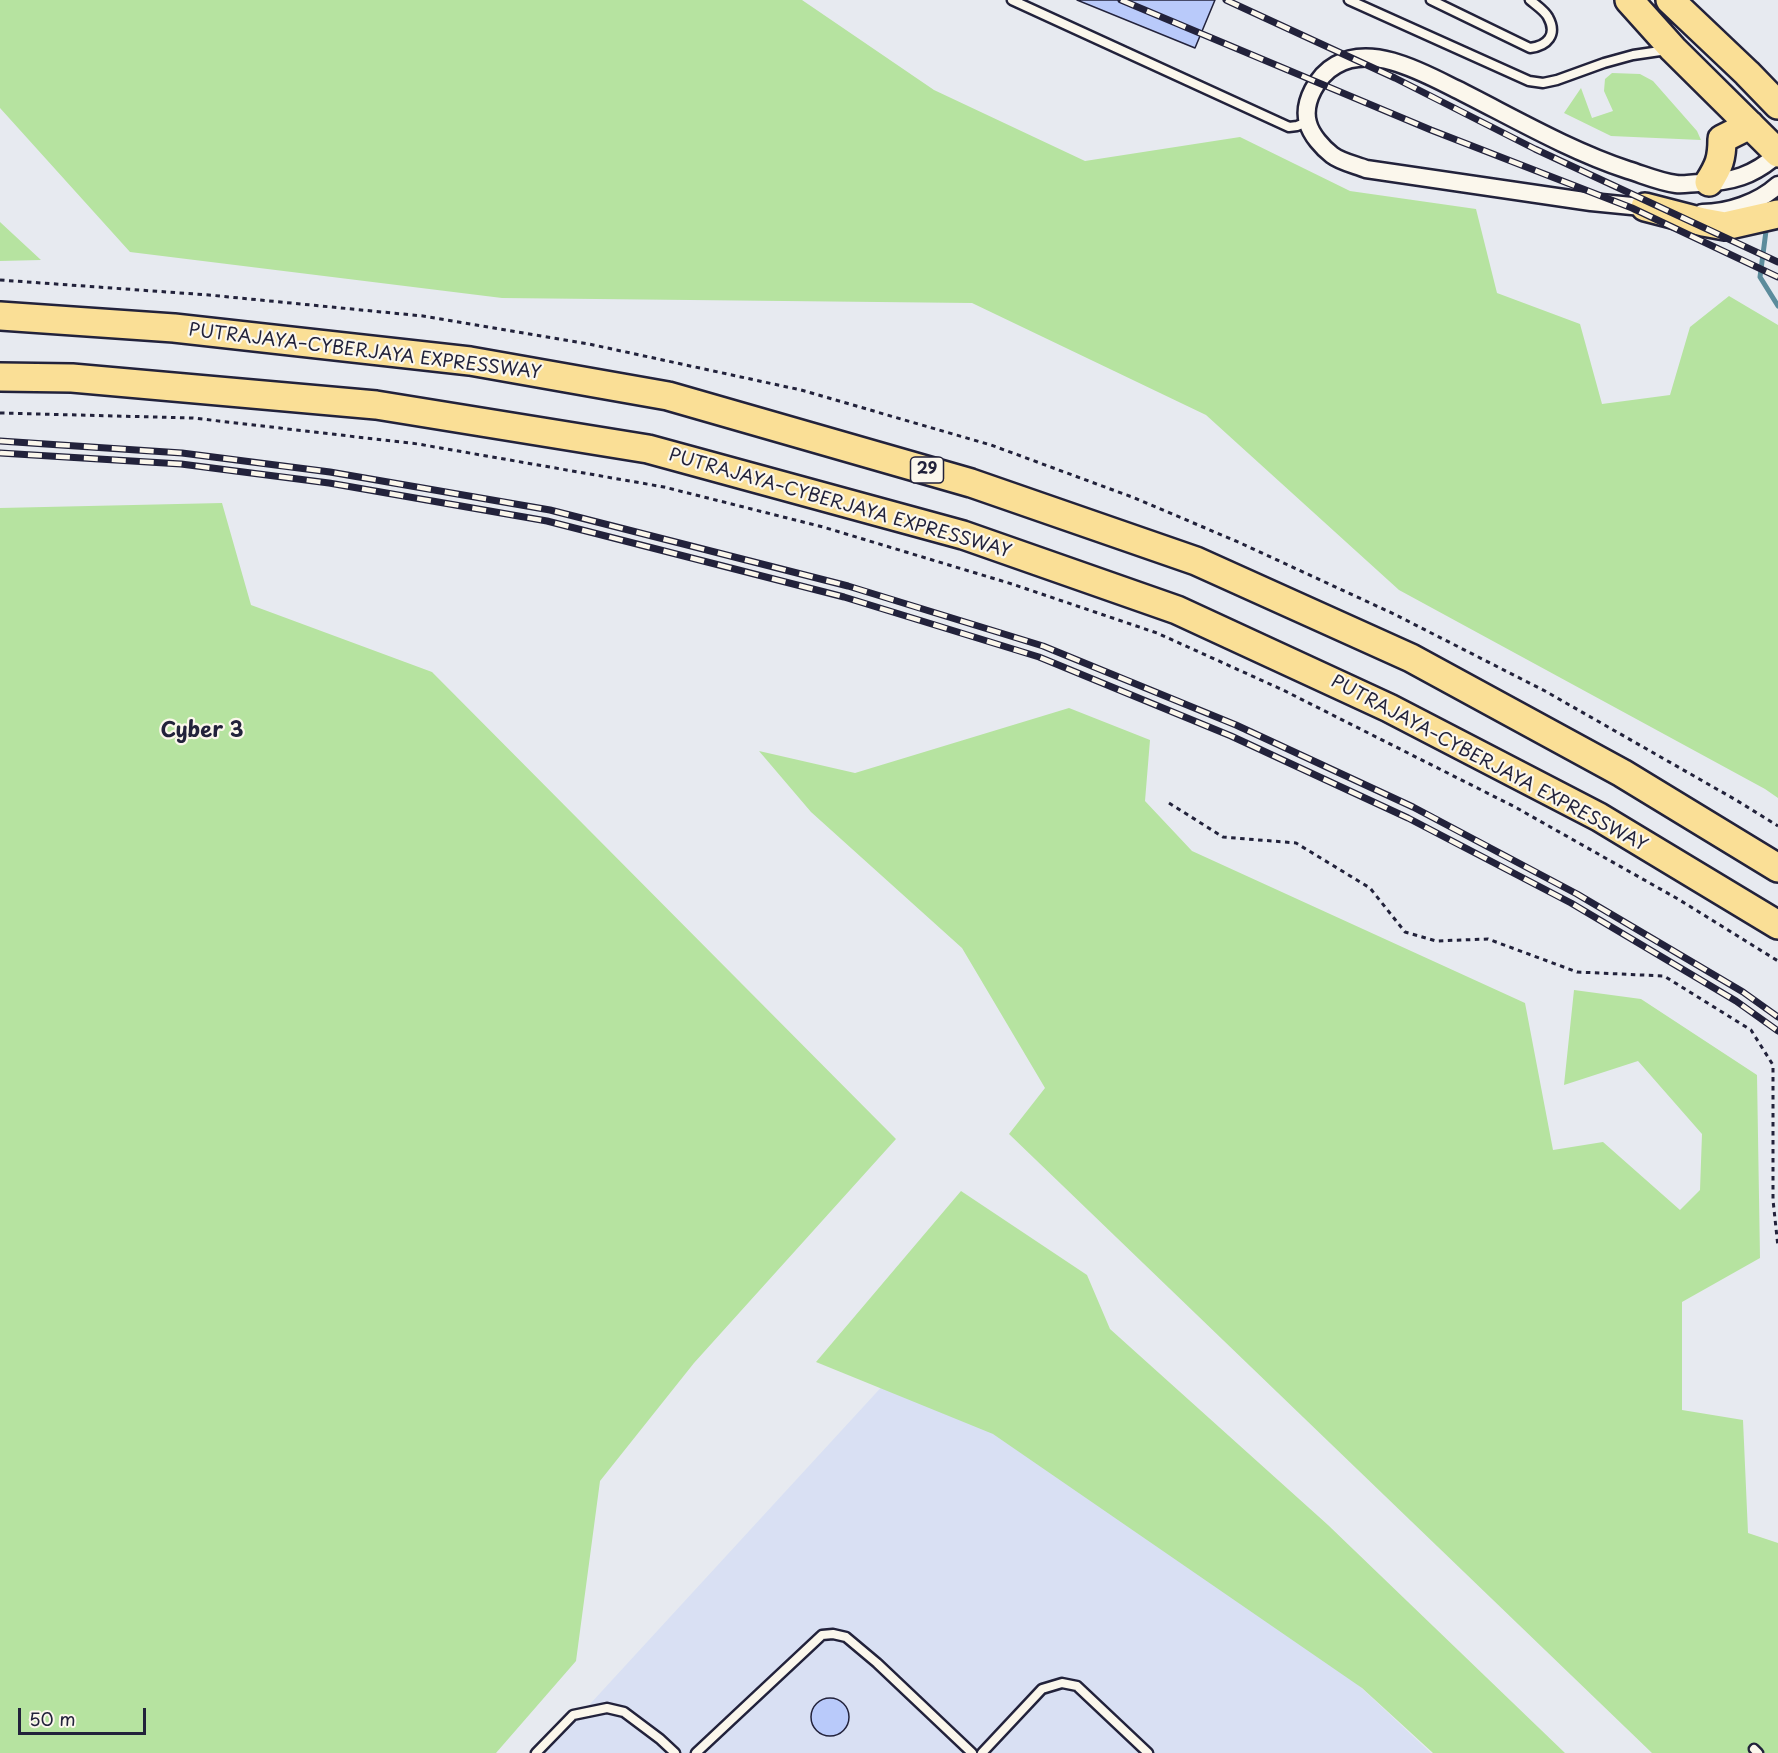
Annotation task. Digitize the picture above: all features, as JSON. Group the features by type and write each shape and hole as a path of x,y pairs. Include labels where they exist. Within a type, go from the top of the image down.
{"main road":[{"path":"1629,0 1673,49 1778,154"},
{"path":"1670,0 1778,105"},
{"path":"1747,73 1763,75 1778,82"},
{"path":"1709,183 1719,167 1722,139 1750,125"},
{"path":"1645,207 1725,226 1778,214"},
{"name":"PUTRAJAYA–CYBERJAYA EXPRESSWAY","path":"0,315 174,328 482,363 668,396 971,483 1196,561 1410,658 1622,773 1778,867"},
{"name":"PUTRAJAYA–CYBERJAYA EXPRESSWAY","path":"0,377 72,378 376,405 637,447 963,535 1177,610 1389,708 1599,817 1778,924"}],"street":[{"path":"1778,154 1763,168 1744,176 1709,183 1677,184 1652,178 1578,151 1437,79 1408,66 1377,58 1357,57 1336,65 1325,73 1314,87 1308,106 1308,122 1315,137 1333,156 1366,169 1591,202 1696,213 1719,213 1748,203 1778,185"}],"lane":[{"path":"1012,0 1289,127 1308,122"},
{"path":"1349,0 1529,81 1543,83 1633,55 1673,49"},
{"path":"1431,0 1530,48 1542,46 1550,39 1552,31 1548,17 1530,0"},
{"path":"696,1753 822,1635 834,1634 846,1637 972,1753"},
{"path":"982,1753 1042,1689 1062,1683 1077,1686 1148,1753"},
{"path":"536,1753 573,1715 607,1708 624,1712 675,1753"}],"path":[{"path":"0,413 193,418 418,444 664,487 823,526 1000,580 1158,633 1283,690 1515,807 1678,899 1778,961"},
{"path":"1634,742 1778,826"},
{"path":"1169,803 1223,837 1296,843 1370,888 1405,932 1436,940 1488,939 1577,972 1664,976 1751,1030 1773,1065 1773,1200 1778,1247"}],"shaded area":[{"path":"955,1307 1431,1753 545,1753"}],"green space":[{"path":"0,0 802,0 934,90 1085,161 1240,137 1350,191 1476,209 1497,293 1580,324 1602,404 1670,395 1690,327 1729,296 1778,325 1778,798 1399,590 1206,415 972,303 502,298 130,252 0,108"},
{"path":"1612,73 1640,74 1653,81 1697,131 1701,140 1611,136 1564,113 1581,88 1592,118 1613,111 1604,91 1605,79"},
{"path":"0,222 41,260 0,261"},
{"path":"222,503 251,605 432,672 896,1139 694,1363 600,1481 576,1661 496,1753 0,1753 0,508"},
{"path":"1069,708 1150,740 1145,801 1192,851 1525,1003 1553,1150 1603,1142 1680,1210 1700,1190 1702,1134 1638,1061 1564,1085 1574,990 1641,999 1757,1075 1760,1258 1682,1302 1682,1410 1743,1420 1748,1533 1778,1543 1778,1753 1652,1753 1009,1134 1045,1088 962,948 811,812 759,751 855,773"},
{"path":"961,1191 1087,1275 1110,1329 1328,1525 1565,1753 1433,1753 1362,1688 993,1434 816,1362"}],"building":[{"path":"1077,0 1215,0 1195,48"},
{"path":"830,1698 843,1704 849,1717 843,1730 830,1736 817,1730 811,1717 817,1704"}],"waterway":[{"path":"1766,231 1760,277 1778,306"}],"railway":[{"path":"1121,0 1431,130 1632,208 1778,277"},
{"path":"1226,0 1395,78 1535,149 1778,262"},
{"path":"0,441 182,453 330,472 550,510 848,586 1043,646 1236,725 1413,807 1577,894 1743,992 1778,1017"},
{"path":"0,453 181,464 329,483 547,521 844,597 1039,657 1231,736 1408,818 1571,903 1736,1001 1778,1031"}],"district":[{"name":"Cyber 3","path":"202,731"}]}
